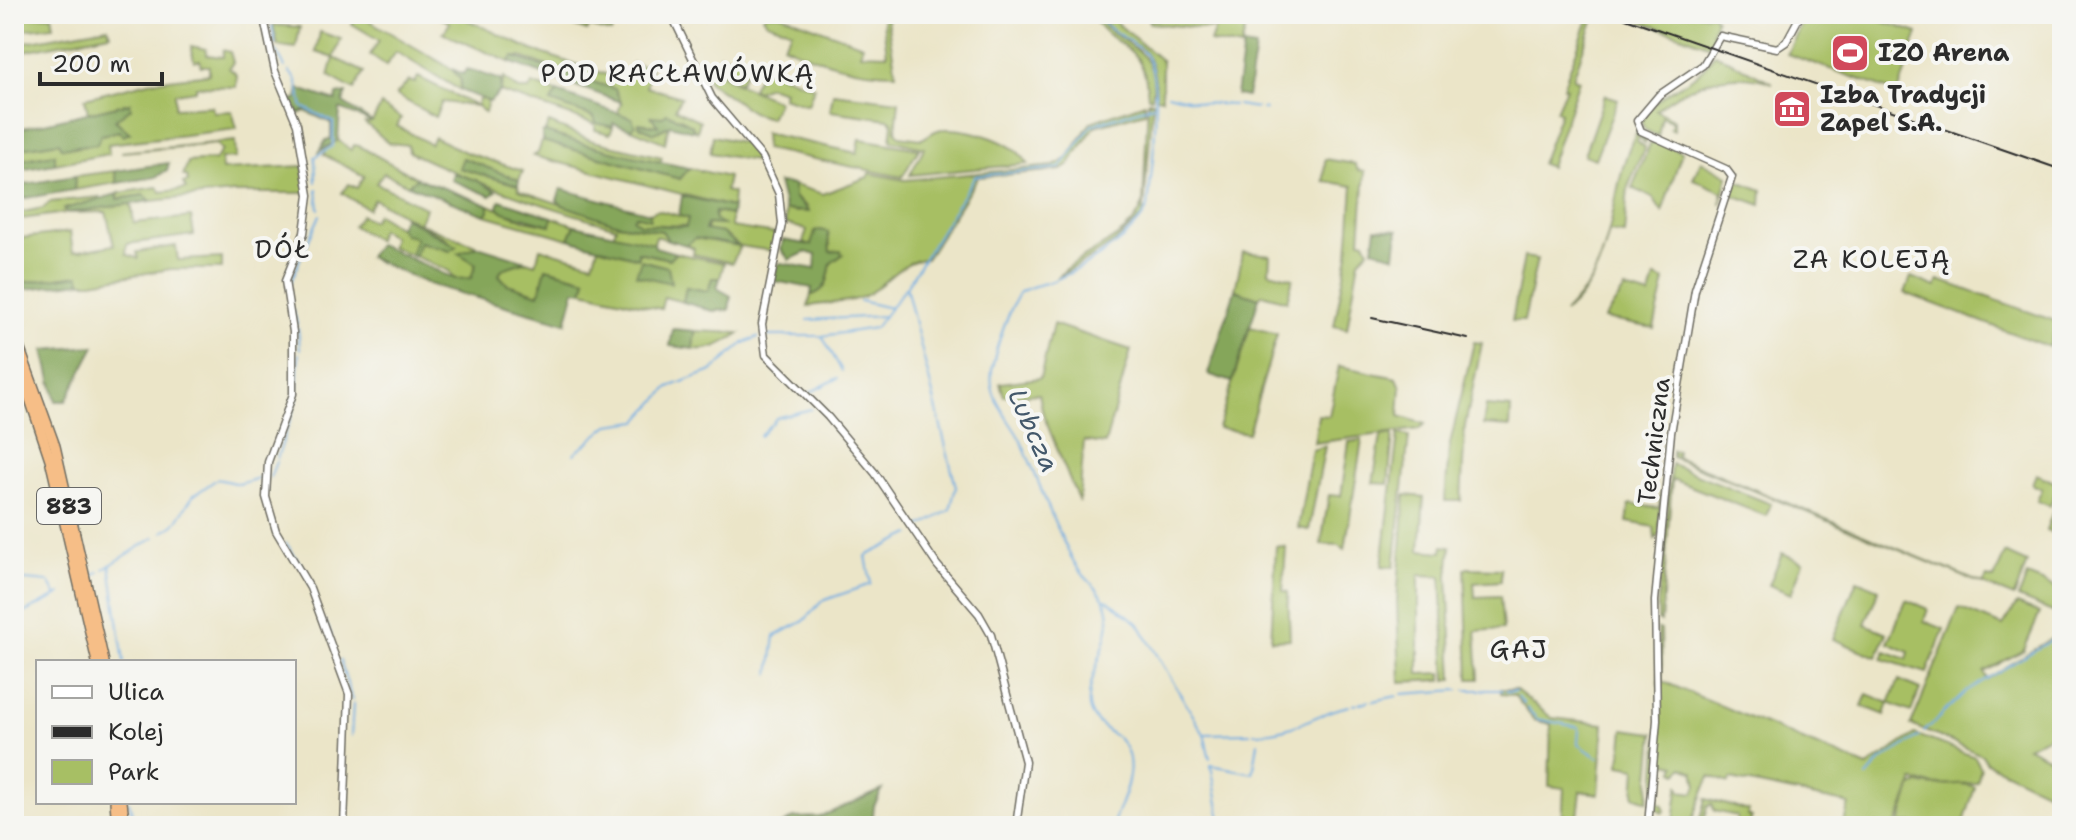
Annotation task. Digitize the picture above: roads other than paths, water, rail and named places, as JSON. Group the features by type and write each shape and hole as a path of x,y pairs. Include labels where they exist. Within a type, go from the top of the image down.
{"highway":[{"name":"883","path":"14,333 50,459 97,660"},
{"name":"883","path":"19,352 55,446 104,660"},
{"path":"115,804 117,826"},
{"path":"122,804 125,826"}],"street":[{"path":"263,14 276,73 300,138 309,195 304,233 285,281 285,298 293,332 293,394 268,462 266,497 276,531 310,588 349,694 344,826"},
{"path":"671,14 718,107 762,157 781,203 782,224 762,324 762,340 770,361 841,431 897,502 937,565 989,629 1025,762 1016,826"},
{"name":"Techniczna","path":"1648,826 1657,728 1655,601 1669,448 1695,290 1732,174 1645,133 1637,126 1640,115 1659,95 1708,59 1717,39 1723,34 1771,48 1781,47 1801,14"}],"waterway":[{"path":"14,19 23,14"},
{"name":"Lubcza","path":"1097,14 1107,26 1139,48 1151,66 1156,105 1148,207 1121,240 1094,259 1055,280 1019,293 1000,338 993,365 992,386 996,400 1020,439 1066,547 1078,569 1106,603 1109,622 1089,695 1089,706 1100,725 1122,742 1130,764 1126,790 1112,826"},
{"path":"272,26 275,45"},
{"path":"276,51 285,67"},
{"path":"289,71 296,80 303,107 333,122 333,146 315,157 316,182"},
{"path":"1168,94 1202,103 1233,105"},
{"path":"918,528 950,510 956,487 906,287 975,176 1060,168 1092,125 1153,105"},
{"path":"1237,105 1257,108"},
{"path":"317,189 319,209"},
{"path":"303,253 320,215"},
{"path":"289,287 301,257"},
{"path":"860,301 890,308 905,288"},
{"path":"808,320 884,316 890,308"},
{"path":"293,310 297,324"},
{"path":"842,371 822,336 875,328 884,316"},
{"path":"298,328 300,349"},
{"path":"767,336 820,336"},
{"path":"574,454 609,425 638,421 669,387 712,371 744,343 758,337"},
{"path":"296,402 299,354"},
{"path":"811,392 838,378"},
{"path":"277,459 294,408"},
{"path":"772,424 776,418 811,409"},
{"path":"760,436 770,425"},
{"path":"270,477 276,462"},
{"path":"163,532 174,525 193,496 217,479 239,484 262,477"},
{"path":"770,674 775,636 804,621 822,601 871,584 866,556 911,534"},
{"path":"104,569 155,537"},
{"path":"286,543 301,565"},
{"path":"110,565 124,660"},
{"path":"304,569 307,575"},
{"path":"91,576 99,572"},
{"path":"14,579 49,582 57,596"},
{"path":"309,580 312,586"},
{"path":"14,618 61,594"},
{"path":"1106,599 1138,623 1204,734 1250,733"},
{"path":"325,621 331,635"},
{"path":"1924,732 1965,692 2062,634"},
{"path":"340,660 352,700"},
{"path":"1402,694 1459,690"},
{"path":"1465,690 1502,690"},
{"path":"1506,691 1515,691"},
{"path":"1373,701 1397,696"},
{"path":"1518,696 1524,704"},
{"path":"1353,705 1369,701"},
{"path":"351,736 353,704"},
{"path":"1254,733 1293,727 1349,706"},
{"path":"1527,708 1537,719 1579,727 1578,744 1599,758"},
{"path":"1204,734 1210,759"},
{"path":"1867,777 1881,761 1919,736"},
{"path":"1211,765 1253,773 1258,743"},
{"path":"1211,765 1222,826"},
{"path":"129,823 133,817 130,804"}],"railway":[{"path":"1614,14 2062,170"},
{"path":"1372,318 1468,339"}],"place":[{"name":"IZO Arena","path":"1850,53"},
{"name":"Izba Tradycji Zapel S.A.","path":"1792,109"}],"district":[{"name":"POD RACŁAWÓWKĄ","path":"678,72"},
{"name":"DÓŁ","path":"283,248"},
{"name":"ZA KOLEJĄ","path":"1872,258"},
{"name":"GAJ","path":"1519,648"}]}
